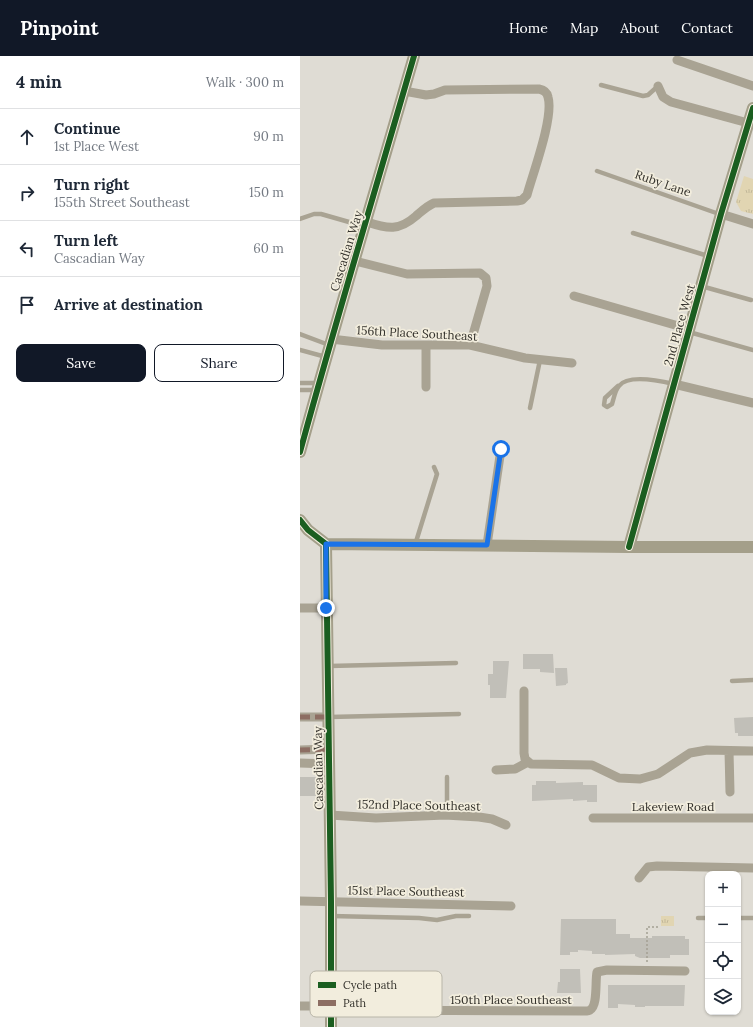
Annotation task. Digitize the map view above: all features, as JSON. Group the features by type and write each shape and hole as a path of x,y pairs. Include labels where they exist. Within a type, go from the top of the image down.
{"street":[{"name":"Cascadian Way","path":"300,452 414,56"},
{"path":"676,60 753,86"},
{"path":"658,86 663,97 671,102 748,123"},
{"path":"366,225 398,227 408,223 427,206 434,203 522,200 527,195 548,121 549,98 545,92 536,88 445,90 426,96 404,91"},
{"name":"2nd Place West","path":"629,547 721,214 753,108"},
{"path":"721,214 753,224"},
{"path":"355,261 407,274 480,273 486,278 487,286 470,345"},
{"path":"574,296 682,327 689,332"},
{"name":"156th Place Southeast","path":"329,347 382,345 470,345 525,358 572,364"},
{"path":"426,345 426,387"},
{"path":"674,384 753,403"},
{"path":"487,545 501,449"},
{"path":"300,520 308,530 326,544 753,547"},
{"name":"Cascadian Way","path":"326,544 331,971"},
{"path":"300,608 326,608"},
{"path":"524,691 524,753 525,759 531,764 592,764 619,778 640,779 658,774 690,753 707,750 753,751"},
{"path":"300,717 328,717"},
{"path":"300,750 329,749"},
{"path":"729,751 730,792"},
{"path":"496,770 515,769 528,762"},
{"path":"300,763 329,764"},
{"name":"152nd Place Southeast","path":"330,815 376,818 448,815 492,819 506,825"},
{"name":"Lakeview Road","path":"593,818 753,818"},
{"path":"639,878 648,867 657,866 753,868"},
{"name":"151st Place Southeast","path":"300,901 511,906"},
{"name":"150th Place Southeast","path":"442,1009 590,1010 593,1007 598,972 607,970 648,970"},
{"path":"648,970 685,971"},
{"name":"150th Place Southeast","path":"300,1006 310,1007"}],"lane":[{"path":"601,85 643,96 648,95 658,86"},
{"name":"Ruby Lane","path":"597,171 721,214"},
{"path":"300,219 314,214 321,214 366,225"},
{"path":"633,233 710,256"},
{"path":"701,286 751,300"},
{"path":"689,332 753,350"},
{"path":"300,334 329,347"},
{"path":"300,350 329,347"},
{"path":"530,408 540,360"},
{"path":"618,386 628,380 636,379 674,384"},
{"path":"300,383 318,387"},
{"path":"300,390 318,387"},
{"path":"415,544 437,474 434,467"},
{"path":"327,666 456,663"},
{"path":"732,681 753,680"},
{"path":"328,717 459,714"},
{"path":"447,776 448,815"},
{"path":"331,916 419,918 437,920 456,916 468,916"},
{"path":"698,918 705,918"},
{"path":"741,918 753,918"}],"path":[{"path":"648,970 647,927 660,927"}],"green space":[{"path":"744,176 753,179 753,214 741,211 736,202"},
{"path":"661,916 674,916 674,926 661,926"}],"building":[{"path":"523,654 553,654 554,673 540,672 540,669 523,669"},
{"path":"493,661 509,661 506,698 490,698 488,674 493,674"},
{"path":"555,668 567,668 568,683 566,685 556,686"},
{"path":"753,717 753,736 738,736 738,733 735,733 734,718"},
{"path":"300,777 319,777 319,796 300,796"},
{"path":"536,781 556,781 556,783 583,782 583,785 597,785 597,802 587,802 587,800 573,801 573,799 532,801 532,785 536,785"},
{"path":"561,919 616,919 616,934 630,934 630,938 685,936 685,939 689,939 689,955 670,955 670,958 640,958 635,956 635,954 605,955 592,954 592,951 578,950 578,952 570,952 570,955 560,955"},
{"path":"560,969 580,969 581,993 557,993 558,982 560,982"},
{"path":"608,985 685,985 684,1006 635,1007 635,1005 618,1004 618,1008 608,1008"}],"marked path":[{"path":"300,717 328,717"},
{"path":"300,750 329,749"}],"cycle path":[{"path":"300,452 414,56"},
{"path":"629,547 721,214 753,108"},
{"path":"300,520 308,530 326,544 331,971"},
{"path":"331,1017 331,1027"}],"route":[{"path":"326,608 326,544 487,545 501,449"}]}
